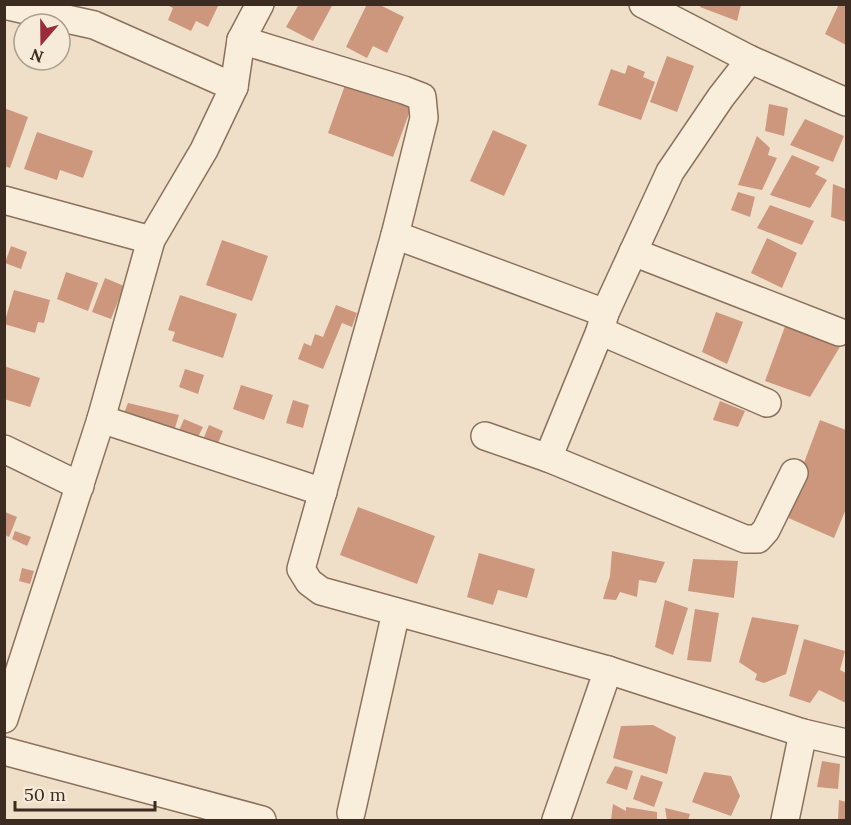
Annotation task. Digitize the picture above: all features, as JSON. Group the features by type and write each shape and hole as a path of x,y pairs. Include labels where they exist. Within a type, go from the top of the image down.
{"street":[{"path":"4,719 101,419 151,240 204,150 234,87 241,40 260,4"},
{"path":"643,4 749,59 846,102"},
{"path":"4,5 94,25 234,87"},
{"path":"241,40 422,97 424,118 395,235 301,569 309,582 321,591 608,670 803,733 846,743"},
{"path":"548,458 602,322 670,172 695,133 749,59"},
{"path":"4,200 151,240"},
{"path":"395,235 602,322 767,403"},
{"path":"633,252 839,332"},
{"path":"101,419 323,492"},
{"path":"484,436 548,458 746,539 758,538 766,530 794,473"},
{"path":"4,449 80,486"},
{"path":"351,813 396,612"},
{"path":"556,820 608,670"},
{"path":"785,820 803,733"},
{"path":"4,752 262,820"}],"building":[{"path":"165,4 219,4 208,27 196,21 191,31 168,20 173,8"},
{"path":"299,4 333,4 313,41 286,27"},
{"path":"367,4 378,4 404,17 387,53 373,46 367,58 346,47"},
{"path":"839,4 846,4 846,45 825,34"},
{"path":"701,5 741,5 737,21 700,7"},
{"path":"667,56 694,66 677,112 650,102"},
{"path":"628,65 645,72 643,77 655,82 641,120 598,105 611,69 625,74"},
{"path":"345,85 411,108 393,157 328,133"},
{"path":"769,104 788,108 784,136 765,131"},
{"path":"4,108 28,117 10,168 4,166"},
{"path":"805,119 844,136 833,162 790,145"},
{"path":"493,130 527,145 504,196 470,181"},
{"path":"37,132 93,151 83,178 60,170 57,180 24,169"},
{"path":"757,136 770,148 768,155 777,158 762,190 738,185"},
{"path":"792,155 820,167 815,174 827,180 810,208 770,195"},
{"path":"833,184 846,189 846,222 831,217"},
{"path":"738,192 755,197 750,217 731,210"},
{"path":"770,205 814,221 802,245 757,228"},
{"path":"767,238 797,253 782,288 751,273"},
{"path":"222,240 268,256 252,301 206,285"},
{"path":"11,246 27,252 21,269 5,263"},
{"path":"66,272 98,283 88,311 57,299"},
{"path":"105,278 124,286 111,319 92,312"},
{"path":"14,290 50,300 44,323 38,322 35,333 4,324"},
{"path":"180,295 237,314 223,358 172,341 175,332 168,330"},
{"path":"336,305 357,313 352,327 342,323 323,369 298,359 304,343 311,346 315,334 323,337"},
{"path":"716,312 743,322 727,364 702,352"},
{"path":"787,321 841,345 810,397 765,381"},
{"path":"4,366 40,378 30,407 4,399"},
{"path":"185,369 204,375 198,394 179,387"},
{"path":"241,385 273,395 264,420 233,409"},
{"path":"293,400 309,405 303,428 286,423"},
{"path":"720,401 745,411 738,427 713,420"},
{"path":"128,403 179,415 174,431 122,418"},
{"path":"184,419 203,427 196,441 178,433"},
{"path":"820,420 846,430 846,509 834,538 784,516"},
{"path":"209,425 223,431 216,448 202,442"},
{"path":"358,507 435,536 417,584 340,555"},
{"path":"5,512 17,517 9,537 5,535"},
{"path":"15,531 31,537 27,546 12,539"},
{"path":"612,551 665,562 656,583 639,580 637,597 620,592 616,600 603,599 610,576"},
{"path":"479,553 535,569 527,598 498,590 493,605 467,597"},
{"path":"693,559 738,561 734,598 688,591"},
{"path":"22,568 34,571 30,584 19,581"},
{"path":"665,600 688,608 673,655 655,647"},
{"path":"695,609 719,613 711,662 687,660"},
{"path":"752,617 799,625 786,674 764,683 755,680 757,674 739,662"},
{"path":"804,639 845,651 840,670 846,673 846,703 819,690 810,703 789,696"},
{"path":"653,725 676,737 667,774 613,758 621,726"},
{"path":"822,761 840,764 838,789 817,787"},
{"path":"615,766 633,771 627,790 606,783"},
{"path":"704,772 731,776 740,796 731,816 692,802"},
{"path":"641,775 663,782 654,807 633,799"},
{"path":"839,800 846,802 846,820 838,820"},
{"path":"613,804 626,811 626,807 657,812 657,820 611,820"},
{"path":"665,808 690,814 688,820 667,820"}]}
